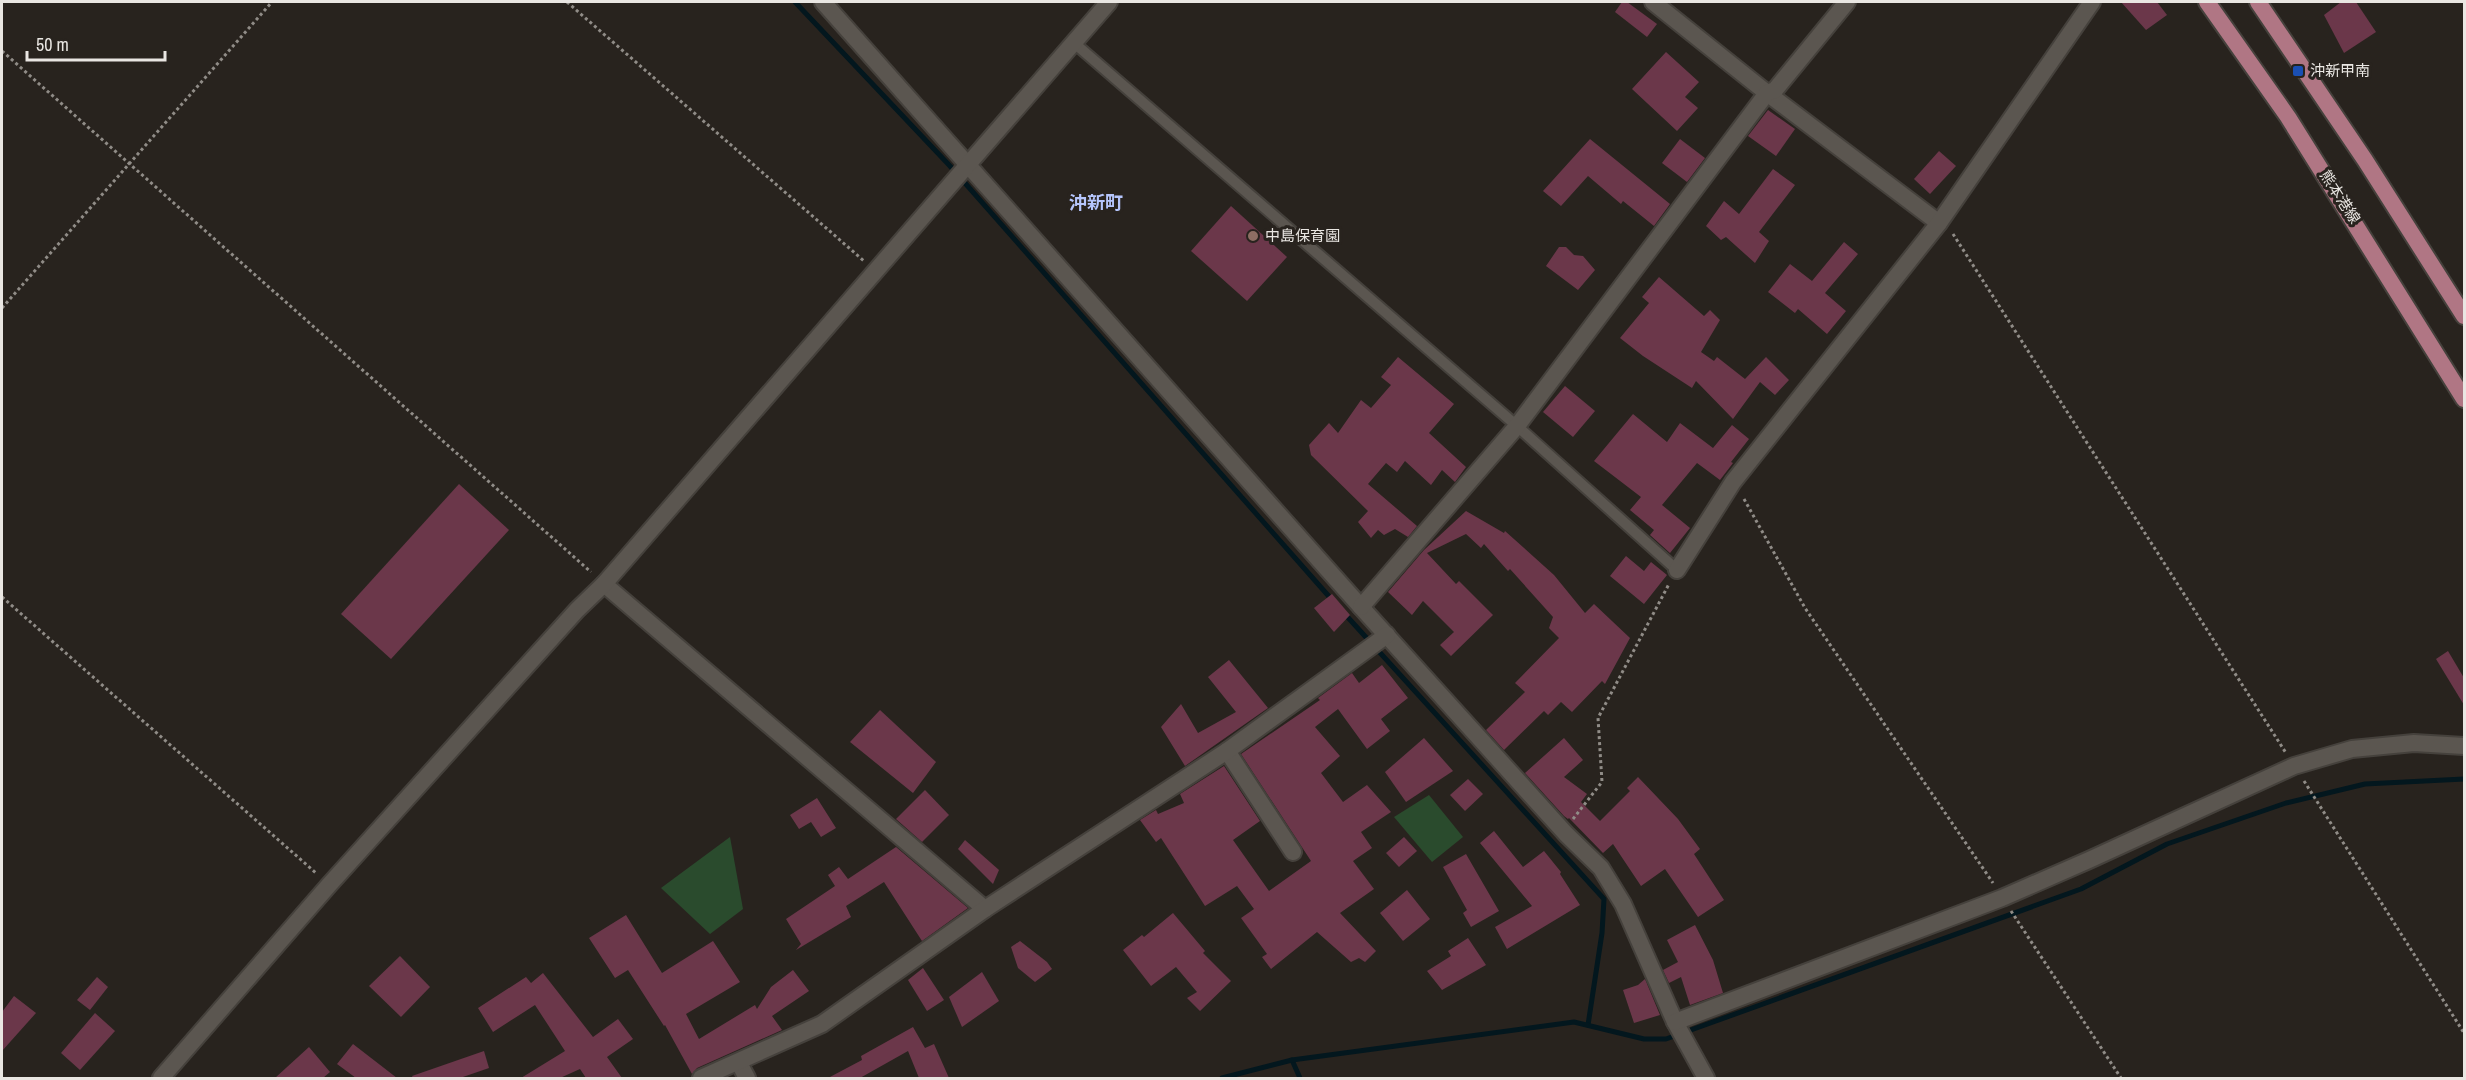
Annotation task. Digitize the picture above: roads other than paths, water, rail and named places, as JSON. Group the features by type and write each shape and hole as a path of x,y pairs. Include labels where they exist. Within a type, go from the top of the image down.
{"main road":[{"name":"熊本港線","path":"2207,2 2294,126 2464,399"},
{"path":"2258,2 2365,160 2464,316"}],"street":[{"path":"822,2 1361,607 1566,834 1601,868 1623,904 1675,1022 1706,1078"},
{"path":"161,1078 328,885 577,610 604,584 1109,2"},
{"path":"1653,2 1767,93 1939,223"},
{"path":"1361,607 1517,426 1767,93 1775,90 1847,2"},
{"path":"1677,570 1733,482 1939,223 2092,2"},
{"path":"604,584 985,909"},
{"path":"701,1078 822,1024 985,909 1227,751 1387,635"},
{"path":"1675,1022 2002,898 2294,766 2352,749 2414,743 2464,746"},
{"path":"1227,751 1293,852"},
{"path":"739,1063 747,1078"}],"lane":[{"path":"1073,42 1517,426 1677,570"}],"waterway":[{"path":"795,2 950,166 1333,601"},
{"path":"1343,612 1604,899 1602,933 1588,1025"},
{"path":"1222,1078 1292,1060 1574,1022 1644,1039 1666,1039 2081,889 2167,844 2286,803 2365,784 2464,779"},
{"path":"1292,1060 1300,1078"}],"place":[{"name":"沖新甲南","path":"2298,71"},
{"name":"中島保育園","path":"1253,236"}],"district":[{"name":"沖新町","path":"1096,203"}]}
